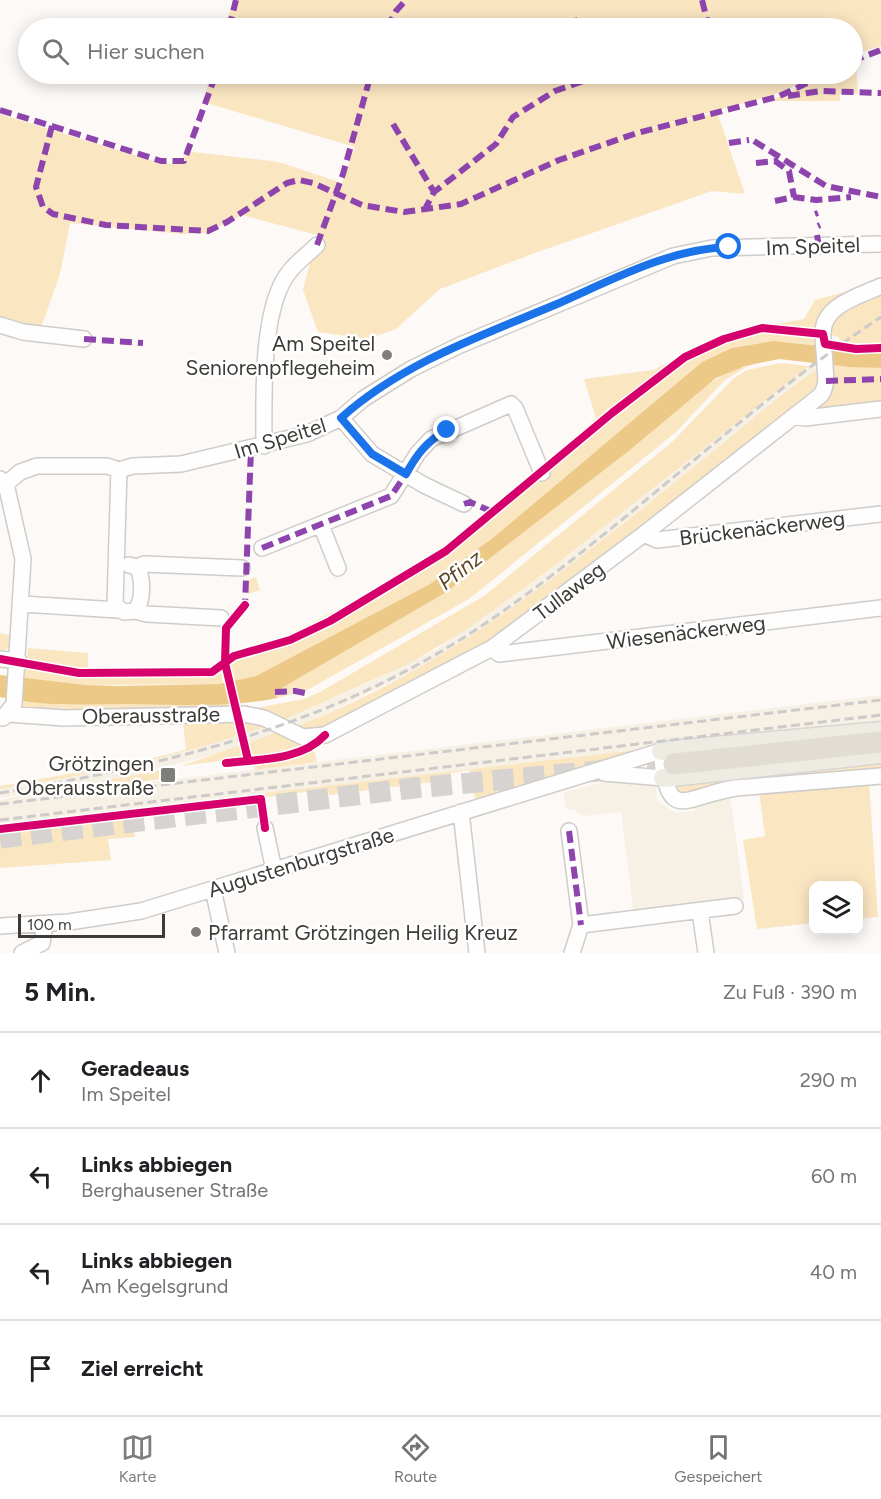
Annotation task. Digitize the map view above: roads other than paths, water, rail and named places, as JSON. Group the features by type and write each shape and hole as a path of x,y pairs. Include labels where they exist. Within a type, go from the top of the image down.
{"highway":[{"path":"666,764 881,742"}],"main road":[{"path":"666,764 881,731"},
{"path":"666,764 881,754"}],"street":[{"name":"Im Speitel","path":"3,481 37,466 106,466 120,470 133,466 181,464 307,434 341,418 363,399 411,369 479,337 673,256 712,248 881,243"},
{"path":"264,446 264,375 277,299 289,271 317,245"},
{"name":"Tullaweg","path":"325,735 492,648 644,534 821,395 826,381 823,334 825,321 833,310 881,286"},
{"path":"0,324 23,332 84,339"},
{"path":"262,548 392,496 418,453 431,439 511,404 515,408 542,473"},
{"path":"794,416 805,418 881,409"},
{"path":"341,418 372,454 464,504"},
{"path":"118,610 114,600 120,470"},
{"path":"3,481 23,559 18,665 8,713"},
{"name":"Brückenäckerweg","path":"644,534 657,540 881,514"},
{"path":"321,525 338,568"},
{"path":"116,557 124,565 137,567 144,564 242,568"},
{"path":"22,604 118,610 131,613 140,602 141,577 137,567"},
{"name":"Wiesenäckerweg","path":"492,648 499,654 881,608"},
{"path":"135,610 147,614 221,618"},
{"path":"0,659 18,665"},
{"name":"Oberausstraße","path":"8,713 64,718 244,714 264,718 303,737 325,735"},
{"path":"666,764 672,797 679,802 690,802 736,788 881,776"},
{"name":"Augustenburgstraße","path":"0,926 45,924 117,916 598,772 666,764"},
{"name":"Augustenburgstraße","path":"598,772 666,764"},
{"path":"461,812 477,953"},
{"path":"265,828 274,870"},
{"path":"569,831 580,925 572,953"},
{"path":"213,889 227,953"},
{"path":"580,925 735,906"},
{"path":"700,911 706,953"},
{"path":"22,953 42,943 45,924"}],"water":[{"name":"Pfinz","path":"773,341 881,352 881,368 779,359 745,366 716,378 625,454 445,593 275,692 277,698 222,705 185,705 47,704 0,697 0,675 86,685 119,686 219,684 256,676 430,584 494,537 702,362 732,348"}],"tunnel":[{"path":"0,838 414,788 674,764"}],"railway":[{"path":"0,793 126,769 249,736 309,715 367,690 424,661 480,627 532,591 779,391 881,317"},
{"path":"0,804 881,700"},
{"path":"0,820 881,715"}],"place":[{"name":"Am Speitel Seniorenpflegeheim","path":"387,355"},
{"name":"Grötzingen Oberausstraße","path":"168,775"},
{"name":"Pfarramt Grötzingen Heilig Kreuz","path":"196,932"}]}
